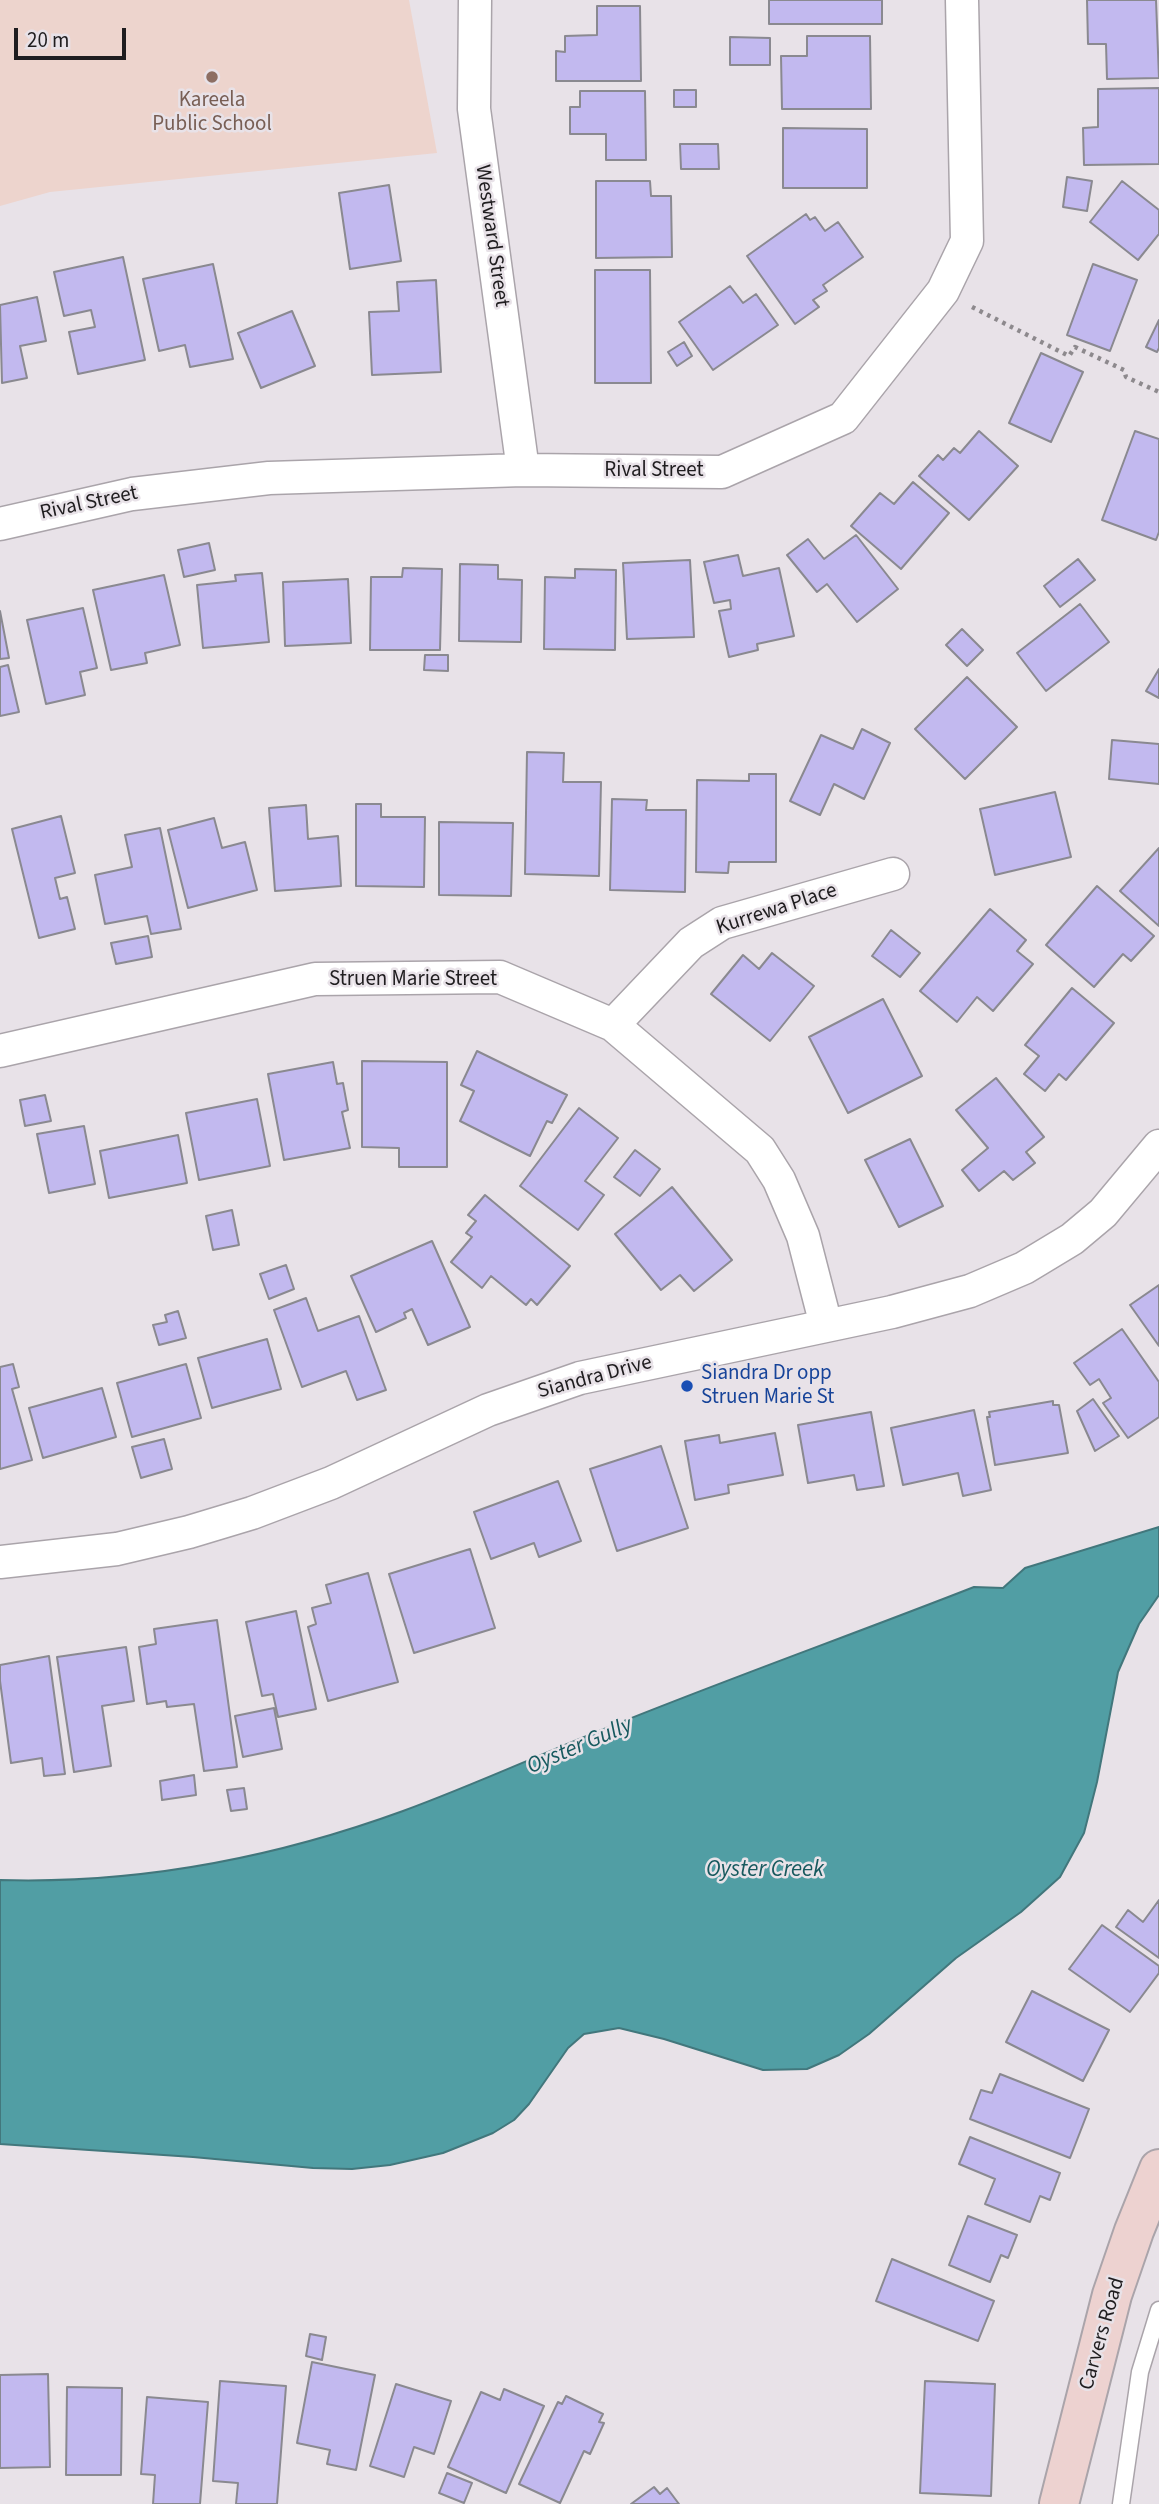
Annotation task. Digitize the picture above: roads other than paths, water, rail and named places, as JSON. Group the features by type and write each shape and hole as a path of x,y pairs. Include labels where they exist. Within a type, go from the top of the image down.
{"street":[{"name":"Westward Street","path":"475,0 474,110 523,471"},
{"name":"Rival Street","path":"0,524 132,494 269,478 523,471 722,472 843,418 943,291 967,241 962,0"},
{"name":"Kurrewa Place","path":"613,1025 691,943 722,923 893,874"},
{"name":"Struen Marie Street","path":"0,1051 315,979 500,977 613,1025 760,1150 779,1180 803,1236 826,1325"},
{"name":"Siandra Drive","path":"0,1562 117,1549 189,1532 252,1513 331,1483 488,1410 580,1378 892,1312 970,1291 1024,1268 1072,1239 1103,1213 1159,1146"},
{"name":"Carvers Road","path":"1059,2504 1112,2295 1159,2169"}],"lane":[{"path":"1121,2504 1140,2372 1159,2310"}],"water":[{"name":"Oyster Creek","path":"1159,1527 1159,1595 1139,1624 1118,1672 1097,1782 1084,1833 1060,1877 1021,1912 956,1958 869,2034 839,2055 807,2069 763,2070 619,2028 584,2034 568,2048 529,2104 514,2120 493,2133 443,2153 390,2165 352,2169 313,2168 0,2144 0,1880 103,1878 205,1865 255,1855 354,1828 430,1801 659,1707 974,1587 1003,1588 1025,1568"}],"place":[{"name":"Kareela Public School","path":"212,77"},
{"name":"Siandra Dr opp Struen Marie St","path":"687,1386"}],"water label":[{"name":"Oyster Gully","path":"580,1747"}]}
